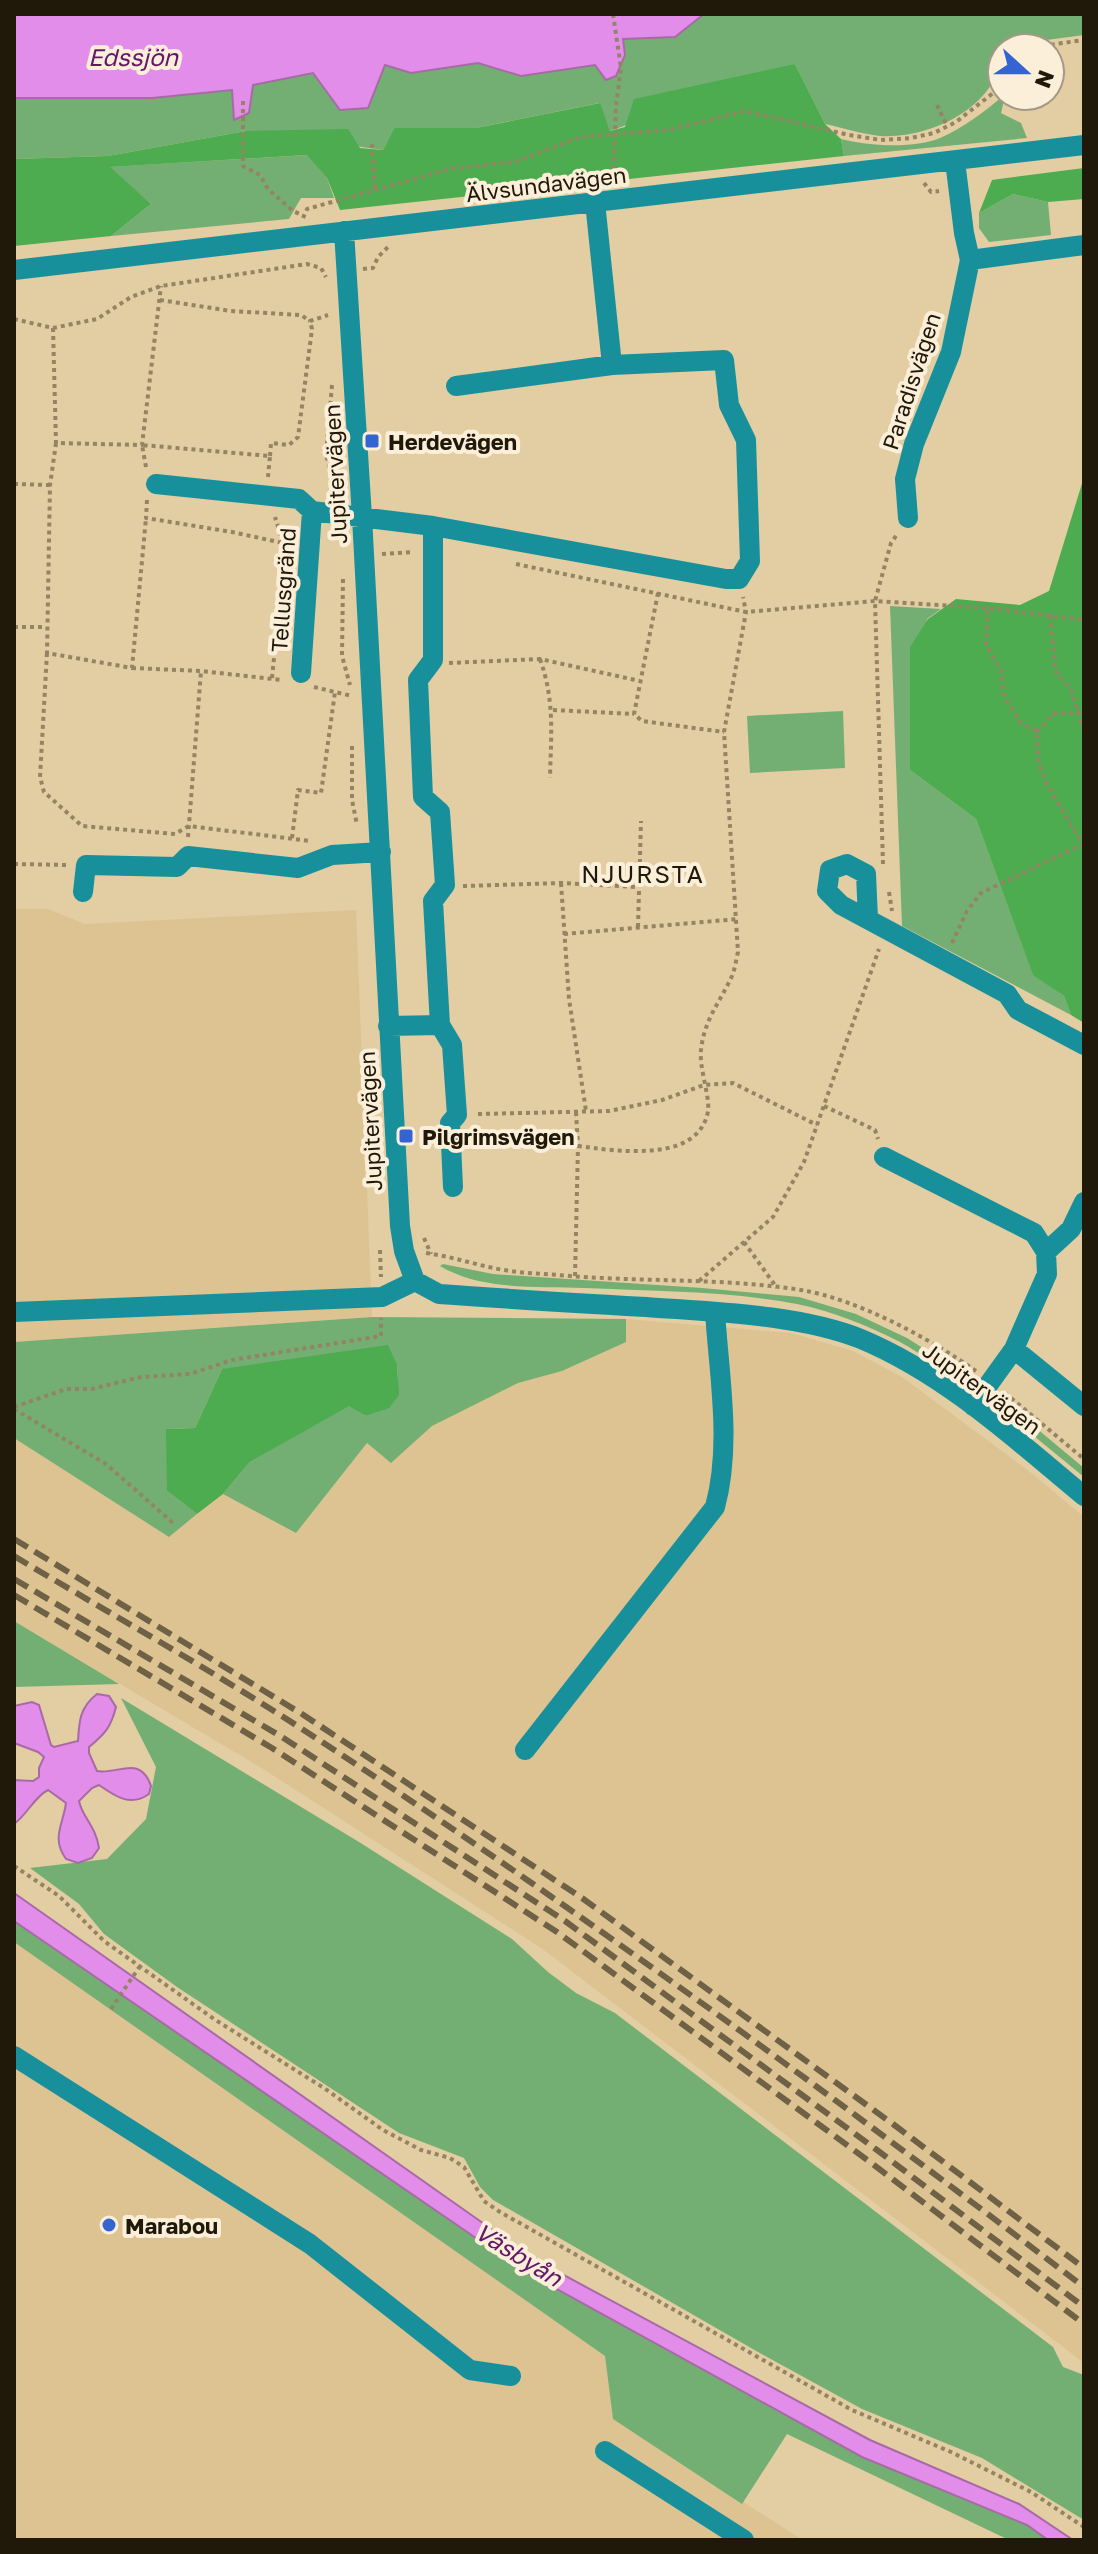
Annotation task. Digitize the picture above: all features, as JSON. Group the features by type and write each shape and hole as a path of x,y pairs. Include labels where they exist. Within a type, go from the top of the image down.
{"street":[{"name":"Älvsundavägen","path":"14,270 304,226 344,231 1084,145"},
{"name":"Paradisvägen","path":"908,518 905,479 914,444 951,352 970,260 955,161"},
{"path":"603,201 612,365"},
{"name":"Jupitervägen","path":"344,231 362,517 371,852 388,1026 400,1226 404,1251 415,1281 439,1294 715,1312 820,1326 861,1339 902,1359 973,1406 1084,1496"},
{"path":"970,260 1084,245"},
{"path":"362,517 433,526 739,579 750,561 746,440 729,405 724,360 612,365 456,386"},
{"name":"Tellusgränd","path":"150,483 299,499 312,511 362,517"},
{"name":"Tellusgränd","path":"301,678 312,511"},
{"path":"433,526 433,660 418,680 423,797 440,812 445,885 433,901 440,1025 452,1045 457,1115 450,1123 453,1187"},
{"path":"83,892 86,865 177,867 188,856 298,868 332,855 371,852"},
{"path":"868,919 1007,994 1018,1010 1084,1045"},
{"path":"388,1026 440,1025"},
{"path":"884,1157 1034,1233 1046,1252 1047,1274 1014,1349 973,1406"},
{"path":"1046,1252 1071,1229 1084,1202"},
{"path":"14,1312 382,1297 415,1281"},
{"path":"525,1750 715,1507 722,1482 722,1426 715,1312"},
{"path":"1014,1349 1084,1406"},
{"path":"14,2056 310,2244 470,2370 511,2376"},
{"path":"605,2451 744,2540"}],"path":[{"path":"603,201 616,136 621,68 613,14"},
{"path":"304,226 307,209 450,169 514,162 581,137 668,130 745,111 881,140 911,138 934,133 986,100"},
{"path":"243,101 243,166 260,175 268,189 293,211 304,226"},
{"path":"937,105 947,126"},
{"path":"372,144 375,191"},
{"path":"14,319 53,328 97,319 131,297 161,286 307,264 321,268 325,274 326,288"},
{"path":"132,668 150,483 142,445 161,286"},
{"path":"160,300 231,311 301,315 310,321 312,329 298,437 289,445 271,443 268,495 285,549 272,678"},
{"path":"327,301 329,328"},
{"path":"310,321 328,315"},
{"path":"53,328 56,443 50,485 47,653 40,777 44,792 82,826 175,834 189,826 309,840 332,855"},
{"path":"332,380 326,454 340,514"},
{"path":"56,443 142,445 270,456"},
{"path":"14,484 50,485"},
{"path":"146,518 283,543"},
{"path":"47,653 132,668 301,678 352,696 342,656 343,571"},
{"path":"578,1146 607,1150 657,1150 684,1144 701,1129 708,1109 701,1051 706,1021 733,976 738,952 724,732 746,612 739,579"},
{"path":"634,714 658,593"},
{"path":"988,608 986,645 1001,670 1004,696 1020,722 1037,732"},
{"path":"1050,615 1055,670 1071,690 1081,713 1084,731"},
{"path":"14,627 46,627"},
{"path":"540,659 553,710 550,778"},
{"path":"433,660 453,663 540,659 640,681"},
{"path":"188,856 201,671"},
{"path":"292,838 298,790 321,793 335,692"},
{"path":"553,710 634,714 642,721 724,732"},
{"path":"945,960 967,911 981,893 1083,846 1047,784 1038,760 1037,732 1053,714 1081,713"},
{"path":"352,741 352,800 371,852"},
{"path":"638,928 641,821"},
{"path":"14,864 86,865"},
{"path":"445,885 561,883 637,887"},
{"path":"561,883 569,999 586,1112"},
{"path":"564,934 738,919"},
{"path":"457,1115 609,1111 662,1100 704,1085 733,1083 817,1125"},
{"path":"824,1106 875,1130 884,1157"},
{"path":"575,1276 576,1112"},
{"path":"744,1242 777,1288"},
{"path":"14,1408 66,1389 91,1389 141,1377 190,1374 232,1360 381,1336 380,1250 404,1251 509,1271 802,1290 859,1308 944,1349 992,1382 1084,1459"},
{"path":"14,1408 106,1464 173,1523"},
{"path":"14,1866 59,1896 104,1941 214,2019 324,2088 383,2130 421,2150 450,2158 464,2167 484,2201 500,2212 852,2410 951,2452 1017,2486 1084,2527"},
{"path":"111,2009 140,1966"}],"shaded area":[{"path":"14,909 48,909 85,924 356,910 372,1317 14,1342"},
{"path":"626,1319 791,1333 853,1351 902,1377 1034,1475 1084,1517 1084,2363 544,1950 260,1767 14,1621 14,1438 169,1537 223,1494 296,1533 367,1443 391,1462 432,1426 518,1383 562,1371 626,1342"},
{"path":"14,1942 605,2356 613,2419 803,2540 14,2540"}],"green space":[{"path":"704,14 1084,14 1084,35 1066,37 1066,32 986,32 986,91 977,102 941,125 900,135 873,135 825,124 795,64 610,131 599,103 476,128 394,128 383,150 246,131 108,156 14,159 14,98 152,98 232,90 234,119 252,85 314,73 340,110 385,65 411,73 478,63 521,76 595,65 616,76 625,56 622,39 675,37"},
{"path":"795,64 825,124 841,139 844,156 340,210 327,178 307,155 110,167 151,204 111,236 14,246 14,159 108,156 246,131 348,129 360,148 383,150 394,128 476,128 600,103 610,131 625,127 634,99"},
{"path":"986,109 986,112 1001,112 1021,123 1027,138 844,156 841,139 891,145 918,144 940,138"},
{"path":"308,155 327,178 334,198 301,198 289,219 111,236 151,204 108,167"},
{"path":"1084,168 1084,199 1048,202 1013,194 979,213 992,180"},
{"path":"1013,194 1048,202 1051,235 989,242 979,228 979,213"},
{"path":"1084,477 1084,1023 1071,1015 1064,996 1033,975 976,819 910,770 910,647 928,619 956,599 1020,605 1049,591"},
{"path":"890,606 941,609 927,619 910,770 976,819 1033,974 1064,996 1071,1015 902,926"},
{"path":"843,711 845,768 750,773 747,716"},
{"path":"443,1264 493,1274 799,1297 856,1314 907,1338 970,1378 942,1367 863,1325 797,1304 691,1292 510,1286 474,1280 440,1266"},
{"path":"372,1317 626,1319 626,1342 562,1371 518,1383 432,1426 391,1463 367,1443 296,1533 223,1494 250,1462 349,1405 366,1416 391,1404 397,1393 397,1365 222,1369 195,1428 167,1429 167,1491 197,1514 169,1537 14,1438 14,1342"},
{"path":"388,1345 397,1365 399,1395 389,1408 366,1416 349,1406 250,1462 223,1494 197,1514 167,1491 166,1429 195,1428 222,1369"},
{"path":"1005,1402 1084,1468 1084,1477 1006,1413"},
{"path":"14,1621 119,1684 14,1687"},
{"path":"121,1698 512,1939 548,1972 576,1993 615,2013 1053,2347 1063,2367 1084,2375 1084,2520 982,2458 862,2409 493,2200 480,2187 464,2158 399,2133 177,1987 104,1934 79,1904 30,1868 107,1859 146,1819 156,1767"},
{"path":"14,1921 524,2271 862,2457 1027,2525 1048,2540 1009,2540 787,2434 742,2504 613,2419 605,2356 14,1942"}],"water":[{"name":"Edssjön","path":"14,14 704,14 675,37 623,39 625,55 616,76 606,80 595,65 521,76 478,63 411,73 385,65 368,108 340,110 313,73 253,85 249,113 234,120 232,90 152,98 14,98"},
{"path":"97,1694 109,1696 116,1707 107,1730 89,1747 97,1771 135,1768 146,1776 151,1786 149,1794 130,1800 118,1797 99,1785 79,1801 99,1848 92,1858 78,1863 66,1859 59,1844 66,1803 48,1790 14,1824 14,1780 33,1781 39,1777 44,1757 14,1743 14,1706 32,1702 39,1705 54,1747 78,1741 82,1715"},
{"name":"Väsbyån","path":"14,1893 534,2259 870,2440 1019,2504 1073,2540 1048,2540 1027,2525 862,2457 524,2271 14,1921"}],"railway":[{"path":"14,1539 302,1714 582,1898 897,2127 1084,2268"},
{"path":"14,1556 264,1705 500,1861 794,2070 1084,2287"},
{"path":"14,1579 282,1737 565,1921 877,2150 1084,2307"},
{"path":"14,1595 272,1748 557,1932 1084,2324"}],"place":[{"name":"Herdevägen","path":"372,441"},
{"name":"Pilgrimsvägen","path":"406,1136"},
{"name":"Marabou","path":"109,2225"}],"district":[{"name":"NJURSTA","path":"643,873"}]}
